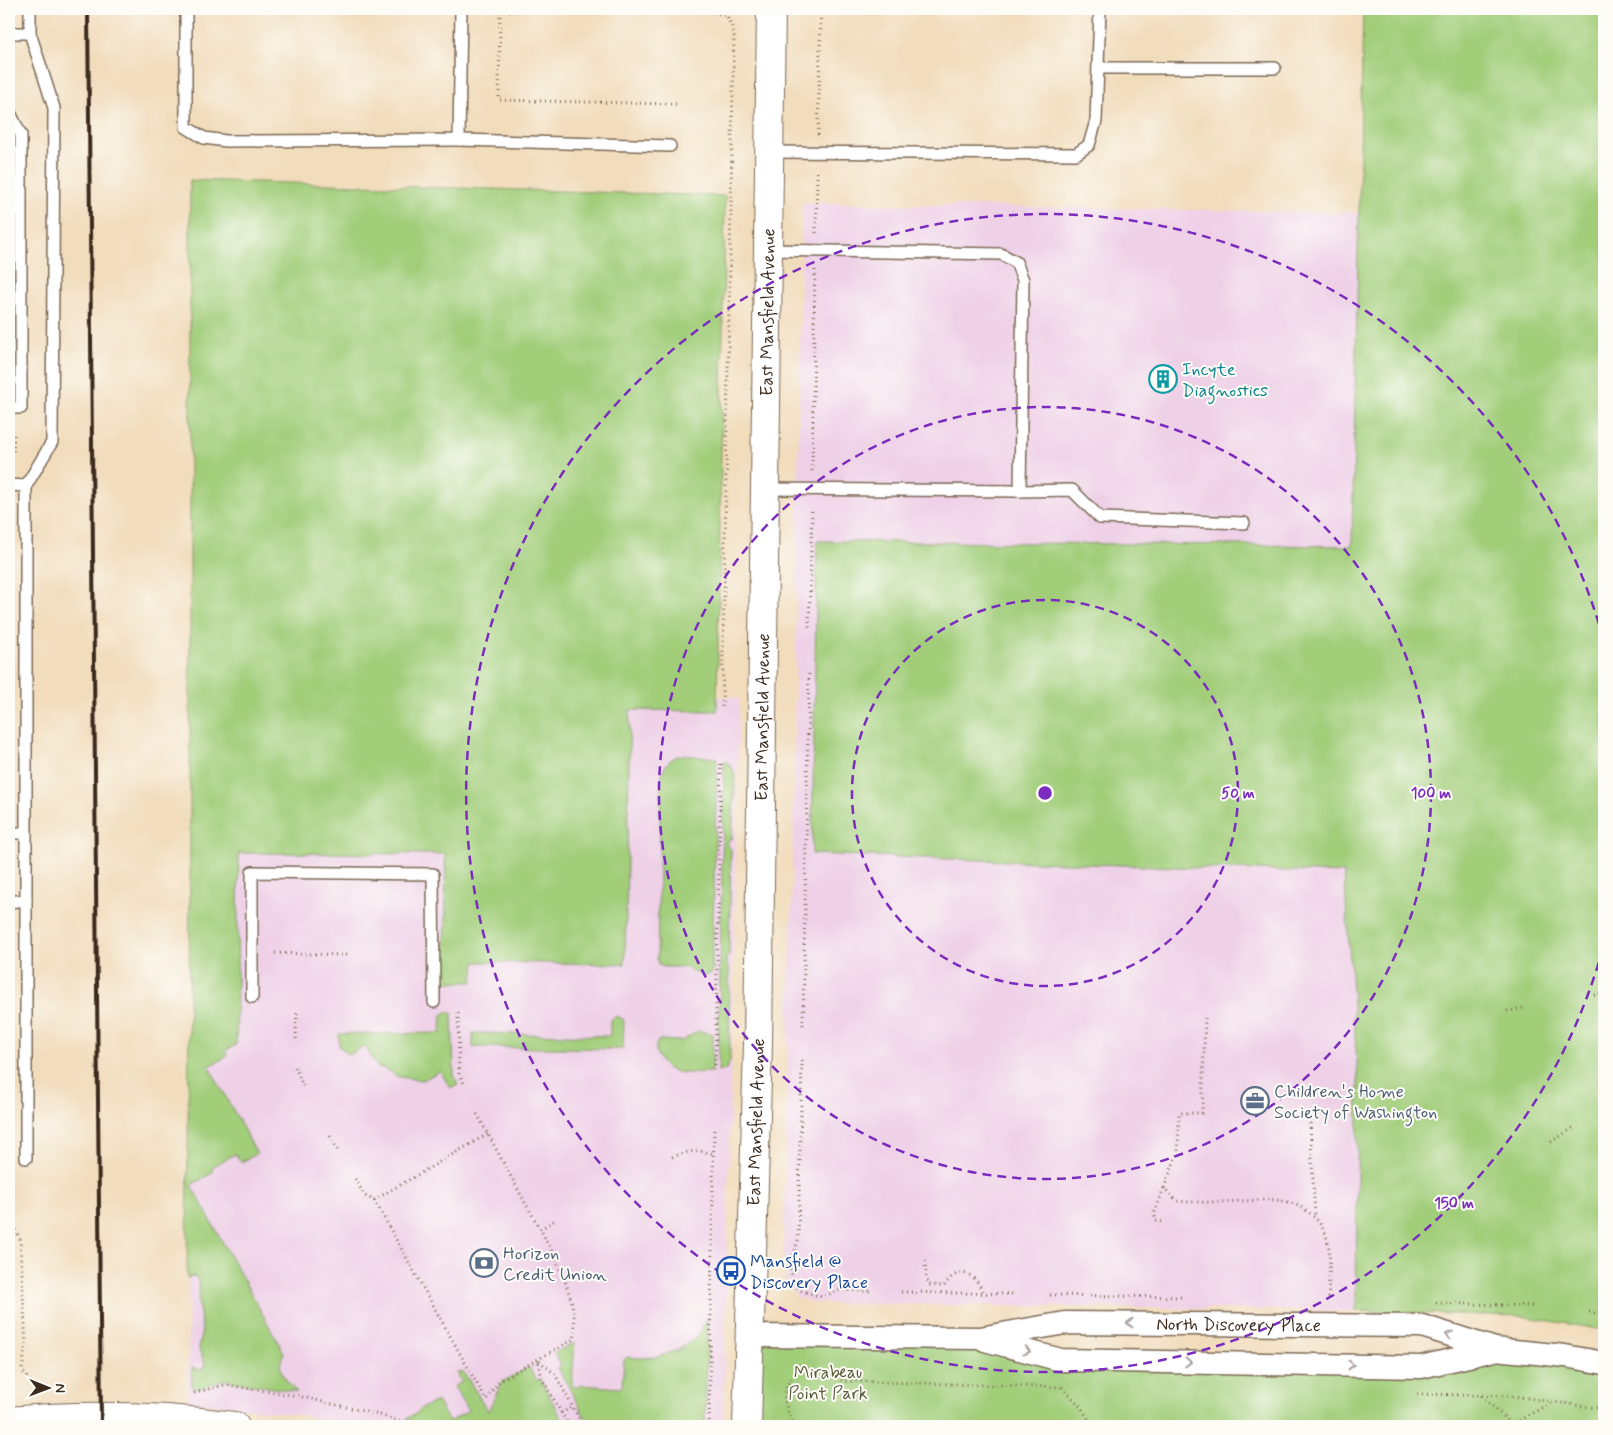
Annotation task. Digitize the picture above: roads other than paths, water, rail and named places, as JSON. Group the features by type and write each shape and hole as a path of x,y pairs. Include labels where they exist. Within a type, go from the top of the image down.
{"street":[{"name":"East Mansfield Avenue","path":"747,1426 758,1045 771,9"},
{"name":"North Discovery Place","path":"750,1336 980,1338 1065,1322 1422,1326 1495,1350 1565,1356 1604,1363"},
{"name":"North Discovery Place","path":"980,1338 1061,1360 1422,1367 1495,1350"},
{"path":"9,1421 110,1418 175,1420 235,1426"}],"lane":[{"path":"26,1158 26,486 52,442 54,108 30,34 30,9"},
{"path":"186,9 186,127 204,138 226,141 459,140 670,146"},
{"path":"459,140 461,9"},
{"path":"769,152 1076,154 1089,145 1096,121 1100,9"},
{"path":"9,34 30,34"},
{"path":"1098,68 1275,68"},
{"path":"9,111 21,134 21,408 9,408"},
{"path":"767,250 1001,254 1016,262 1023,280 1020,491"},
{"path":"9,486 26,486"},
{"path":"764,490 1072,490 1100,518 1244,522"},
{"path":"9,833 26,833"},
{"path":"252,997 252,872 433,874 434,1002"},
{"path":"9,902 26,900"}],"railway":[{"path":"88,9 101,1426"}],"place":[{"name":"Incyte Diagnostics","path":"1163,379"},
{"name":"Children's Home Society of Washington","path":"1255,1101"},
{"name":"Horizon Credit Union","path":"484,1263"},
{"name":"Mansfield @ Discovery Place","path":"731,1271"}],"park label":[{"name":"Mirabeau Point Park","path":"828,1382"}]}
